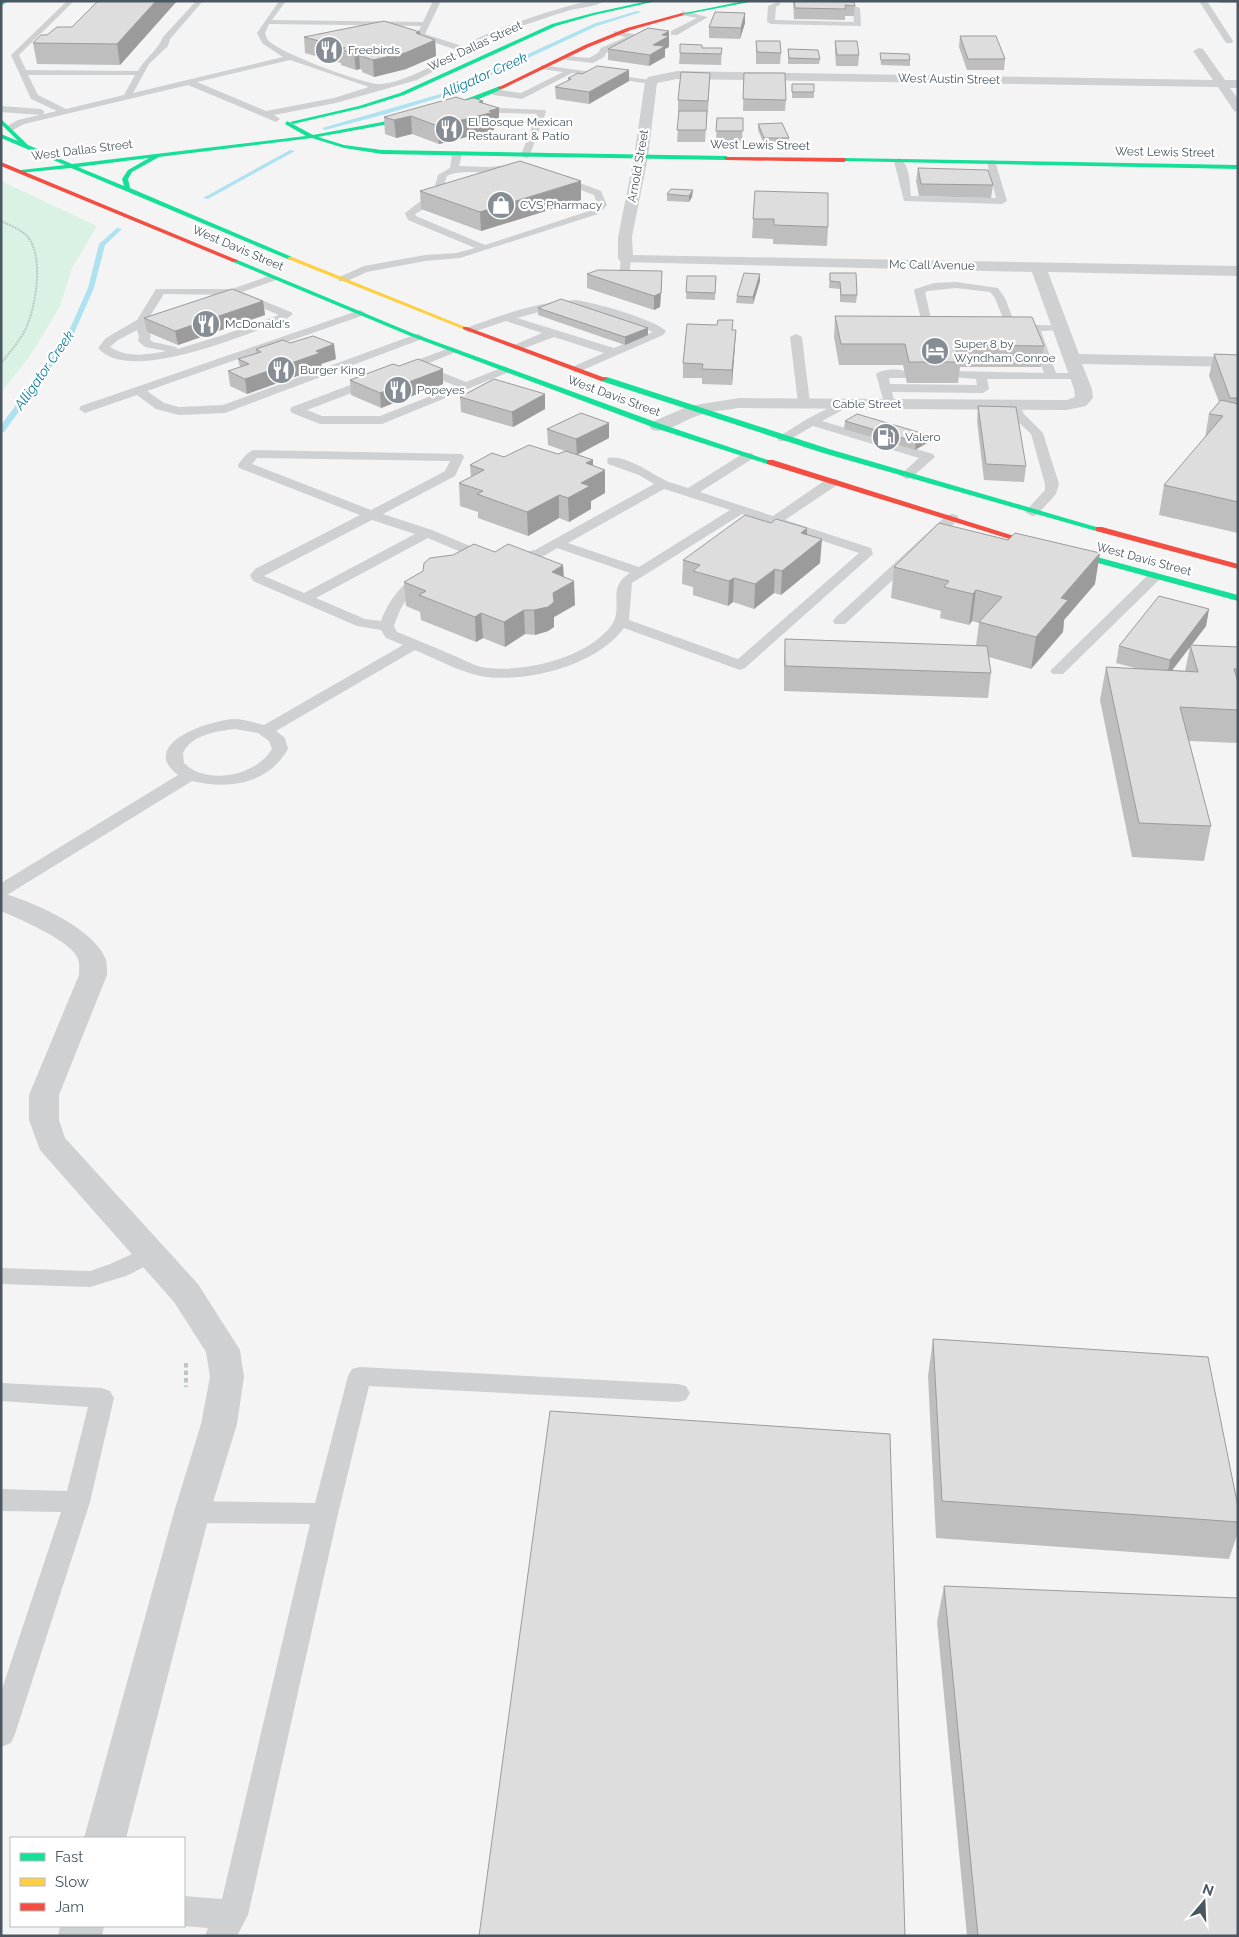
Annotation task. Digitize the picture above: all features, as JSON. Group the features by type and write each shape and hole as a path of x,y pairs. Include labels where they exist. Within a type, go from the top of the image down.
{"main road":[{"path":"1,5 6,1"},
{"name":"West Dallas Street","path":"21,172 308,137 399,121 448,108 493,92 617,33 685,13 753,1"},
{"path":"647,2 685,13"},
{"name":"West Dallas Street","path":"260,127 360,107 402,94 490,56 554,25 647,2"},
{"name":"West Lewis Street","path":"287,123 308,137 341,148 358,150 457,154 641,157 904,169 991,170 1238,167"},
{"name":"West Davis Street","path":"4,128 25,145 59,160 343,279 470,330 576,369 695,410 906,475 1032,512 1238,567"},
{"name":"West Dallas Street","path":"21,172 83,152"},
{"path":"127,188 125,179 130,171 158,155"},
{"name":"West Davis Street","path":"1,164 418,337 658,426 748,456 952,518 1154,577 1238,598"},
{"path":"1,174 21,172"},
{"path":"272,278 294,274 316,274 343,279"},
{"path":"1154,577 1220,580"}],"street":[{"path":"1198,51 1238,108"},
{"name":"West Austin Street","path":"655,80 677,75 1238,84"},
{"name":"Arnold Street","path":"626,259 626,236 655,80"},
{"name":"Mc Call Avenue","path":"626,259 1238,271"},
{"path":"1038,267 1079,377"},
{"path":"1072,359 1238,362"},
{"name":"Cable Street","path":"658,426 695,410 739,403 844,404 887,396 1014,405 1067,405 1080,402 1084,398 1084,389 1079,377"},
{"path":"1,901 63,931 82,944 92,958 93,975 44,1095 44,1120 51,1142 150,1254 175,1278 223,1350 227,1377 223,1408 192,1512 106,1837"}],"lane":[{"path":"63,113 34,97 15,55 70,1"},
{"path":"126,98 146,63 165,44 166,39 200,1"},
{"path":"283,1 261,31 262,38 268,46 289,58 378,87"},
{"path":"437,1 421,35 466,51 490,56"},
{"path":"266,114 336,100 414,78 466,51 470,45 536,18 601,1"},
{"path":"787,3 774,2 771,22 858,24 857,10 848,6 847,1"},
{"path":"1203,1 1229,41"},
{"path":"1220,1 1238,2"},
{"path":"685,13 713,17"},
{"path":"674,33 704,17"},
{"path":"268,22 425,24"},
{"path":"563,58 590,61 601,55 604,50 634,36 617,33"},
{"path":"4,128 21,122 126,98 187,81 289,58"},
{"path":"544,67 655,80"},
{"path":"493,92 522,96 571,71"},
{"path":"22,72 140,73"},
{"path":"187,81 287,123"},
{"path":"448,108 542,112 526,155"},
{"path":"1,109 63,113"},
{"path":"454,169 457,154"},
{"path":"485,248 411,218 410,212 421,204 436,198 443,175 454,169 527,168"},
{"path":"904,169 907,200 1002,201 991,170"},
{"path":"343,279 364,269 425,258 456,256 485,248 595,212 602,205 598,193 543,172"},
{"path":"624,277 626,259"},
{"path":"233,292 287,314 284,317 266,322 252,323 170,349 134,354 121,348 127,339 140,327 160,291 233,292 272,278"},
{"path":"961,327 936,326 926,321 919,290 934,286 987,288 994,290 1000,298 1006,327 1061,328"},
{"path":"470,330 505,318 579,302 660,331 576,369"},
{"path":"85,409 360,313"},
{"path":"505,318 613,352"},
{"path":"140,327 106,343 104,348 108,353 118,357 136,359 180,353 260,326 266,322"},
{"path":"140,327 144,341 149,345 170,349"},
{"path":"1034,328 1052,376"},
{"path":"518,347 553,333"},
{"path":"139,390 148,399 160,406 179,411 225,409 418,337"},
{"path":"796,337 804,403"},
{"path":"452,350 296,410 320,420 382,420 505,370"},
{"path":"413,365 467,386"},
{"path":"905,374 882,374 887,396 983,389 981,375"},
{"path":"955,375 1079,377"},
{"path":"783,438 844,404"},
{"path":"1014,405 1019,416 1037,433 1052,484 1048,495 1032,512"},
{"path":"811,422 929,457 906,475"},
{"path":"387,626 362,623 258,578 258,575 372,515 450,473 458,457 254,454 244,465 372,515 427,533 490,560"},
{"path":"689,493 748,456"},
{"path":"613,461 644,472 663,484 866,550 866,554 740,665 621,622"},
{"path":"776,520 832,482"},
{"path":"459,564 532,556 558,544 663,484"},
{"path":"441,570 406,588 396,601 387,626 391,635 480,671 534,671 565,663 593,648 611,634 621,622 623,616 624,585 626,581 741,509"},
{"path":"840,621 952,518"},
{"path":"306,598 427,533"},
{"path":"558,544 642,572"},
{"path":"1058,671 1154,577"},
{"path":"267,730 415,644"},
{"path":"235,724 267,730 277,738 280,747 278,757 270,766 256,774 220,781 190,775 181,770 176,762 175,755 178,747 195,733 221,725 235,724"},
{"path":"1,891 190,775"},
{"path":"1,1276 90,1279 118,1270 150,1254"},
{"path":"185,1911 226,1925 360,1376 678,1393"},
{"path":"1,1392 102,1398 77,1502 1,1734"},
{"path":"1,1500 77,1502"},
{"path":"192,1512 325,1514"}],"path":[{"path":"1,221 28,237 34,247 36,261 35,297 26,328 1,363"},
{"path":"186,1356 186,1390"}],"green space":[{"path":"1,181 97,226 72,268 60,306 30,356 1,392"}],"building":[{"path":"98,1 156,1 117,44 33,43 41,35 47,35 57,27 72,27"},
{"path":"794,1 854,2 855,6 845,5 846,9 795,8"},
{"path":"715,12 745,13 741,28 709,27"},
{"path":"384,21 420,32 416,33 435,40 405,53 373,60 361,56 365,55 359,53 354,54 340,49 345,48 304,37"},
{"path":"648,28 669,31 662,35 669,36 653,45 665,46 650,55 608,49"},
{"path":"960,36 996,36 1005,59 968,59"},
{"path":"756,41 780,41 781,53 757,52"},
{"path":"835,41 857,41 859,55 837,55"},
{"path":"680,44 702,45 702,48 722,48 721,54 680,53"},
{"path":"788,49 818,50 820,59 789,58"},
{"path":"880,53 909,54 910,60 881,60"},
{"path":"597,66 629,70 589,92 555,87 578,73 582,74"},
{"path":"681,72 710,73 708,101 678,100"},
{"path":"744,73 785,73 786,100 743,99"},
{"path":"792,84 814,84 814,92 792,92"},
{"path":"456,97 465,100 474,98 483,101 479,102 499,108 489,111 494,112 438,126 411,116 394,120 384,117"},
{"path":"679,111 707,111 706,130 677,130"},
{"path":"717,118 743,118 743,131 716,131"},
{"path":"782,123 789,138 764,138 758,124"},
{"path":"520,161 581,181 480,212 420,191"},
{"path":"918,168 988,170 993,185 921,184"},
{"path":"671,189 693,190 689,196 667,194"},
{"path":"755,191 828,193 828,227 774,225 774,219 753,219"},
{"path":"598,270 662,271 661,293 654,296 587,274"},
{"path":"744,273 760,274 753,297 737,296"},
{"path":"830,273 856,273 857,295 841,295 840,282 830,281"},
{"path":"687,276 716,276 715,293 686,292"},
{"path":"232,289 263,301 175,331 144,318"},
{"path":"561,299 648,328 625,337 538,308"},
{"path":"835,316 1032,317 1044,346 955,345 960,362 909,362 905,344 841,344"},
{"path":"718,320 733,320 732,330 736,330 732,370 702,369 703,364 683,363 687,324 717,325"},
{"path":"313,336 334,344 316,351 320,353 245,379 228,371 249,364 238,359 261,352 256,349 283,340 290,343"},
{"path":"1214,354 1238,355 1238,398 1230,398"},
{"path":"418,359 443,369 380,393 350,380 393,364 399,366"},
{"path":"494,379 545,394 512,412 460,397"},
{"path":"1221,400 1238,404 1238,502 1164,485 1223,416 1209,414"},
{"path":"978,406 1016,407 1026,466 986,464"},
{"path":"581,413 609,423 576,439 547,429"},
{"path":"857,414 928,435 916,442 845,421"},
{"path":"529,445 558,454 566,451 593,460 586,463 605,470 581,483 590,486 568,498 559,495 527,512 477,494 483,491 459,483 484,470 470,465 492,453 504,457"},
{"path":"745,515 771,523 776,519 807,528 801,533 822,539 782,571 775,569 755,584 734,578 729,581 693,571 700,565 683,560"},
{"path":"939,523 1008,540 1015,533 1100,553 1061,598 1068,600 1036,637 979,622 1002,597 976,590 973,594 944,587 949,581 894,567"},
{"path":"474,544 495,552 508,544 563,565 552,572 574,581 553,593 554,602 548,607 524,610 504,622 481,613 475,617 419,595 426,591 404,582 423,571 424,563 430,558 453,555"},
{"path":"1159,596 1209,609 1170,660 1119,646"},
{"path":"785,639 987,646 991,673 785,666"},
{"path":"1190,645 1238,647 1238,669 1234,669 1238,682 1238,710 1180,707 1211,826 1139,823 1106,667 1198,672"},
{"path":"933,1339 1208,1357 1238,1507 1238,1522 942,1501"},
{"path":"550,1411 890,1434 905,1936 479,1936"},
{"path":"944,1586 1238,1598 1238,1936 978,1936"}],"waterway":[{"name":"Alligator Creek","path":"325,128 384,113 446,94 595,25 639,12"},
{"name":"Alligator Creek","path":"206,198 292,151"},
{"name":"Alligator Creek","path":"1,430 68,340 91,288 102,244 119,229"}],"traffic: fast":[{"path":"1,5 6,1"},
{"path":"293,122 360,107 402,94 554,25 593,14 655,1"},
{"path":"682,14 753,1"},
{"path":"21,172 308,137 431,114 500,88"},
{"path":"1,121 25,145"},
{"path":"287,123 298,130 332,144 382,152 726,158"},
{"path":"1,136 290,258"},
{"path":"127,188 125,179 130,171 158,155"},
{"path":"844,160 1238,167"},
{"path":"235,261 410,334 658,426 770,462"},
{"path":"604,379 826,451 1099,529"},
{"path":"1016,538 1238,598"}],"traffic: slow":[{"path":"290,258 465,328"}],"traffic: jam":[{"path":"500,88 587,46 629,29 682,14"},
{"path":"726,158 844,160"},
{"path":"1,164 235,261"},
{"path":"465,328 604,379"},
{"path":"770,462 1016,538"},
{"path":"1099,529 1238,567"}],"place":[{"name":"Freebirds","path":"329,50"},
{"name":"El Bosque Mexican Restaurant & Patio","path":"449,129"},
{"name":"CVS Pharmacy","path":"501,205"},
{"name":"McDonald's","path":"206,324"},
{"name":"Super 8 by Wyndham Conroe","path":"935,351"},
{"name":"Burger King","path":"281,370"},
{"name":"Popeyes","path":"398,390"},
{"name":"Valero","path":"886,437"}]}
